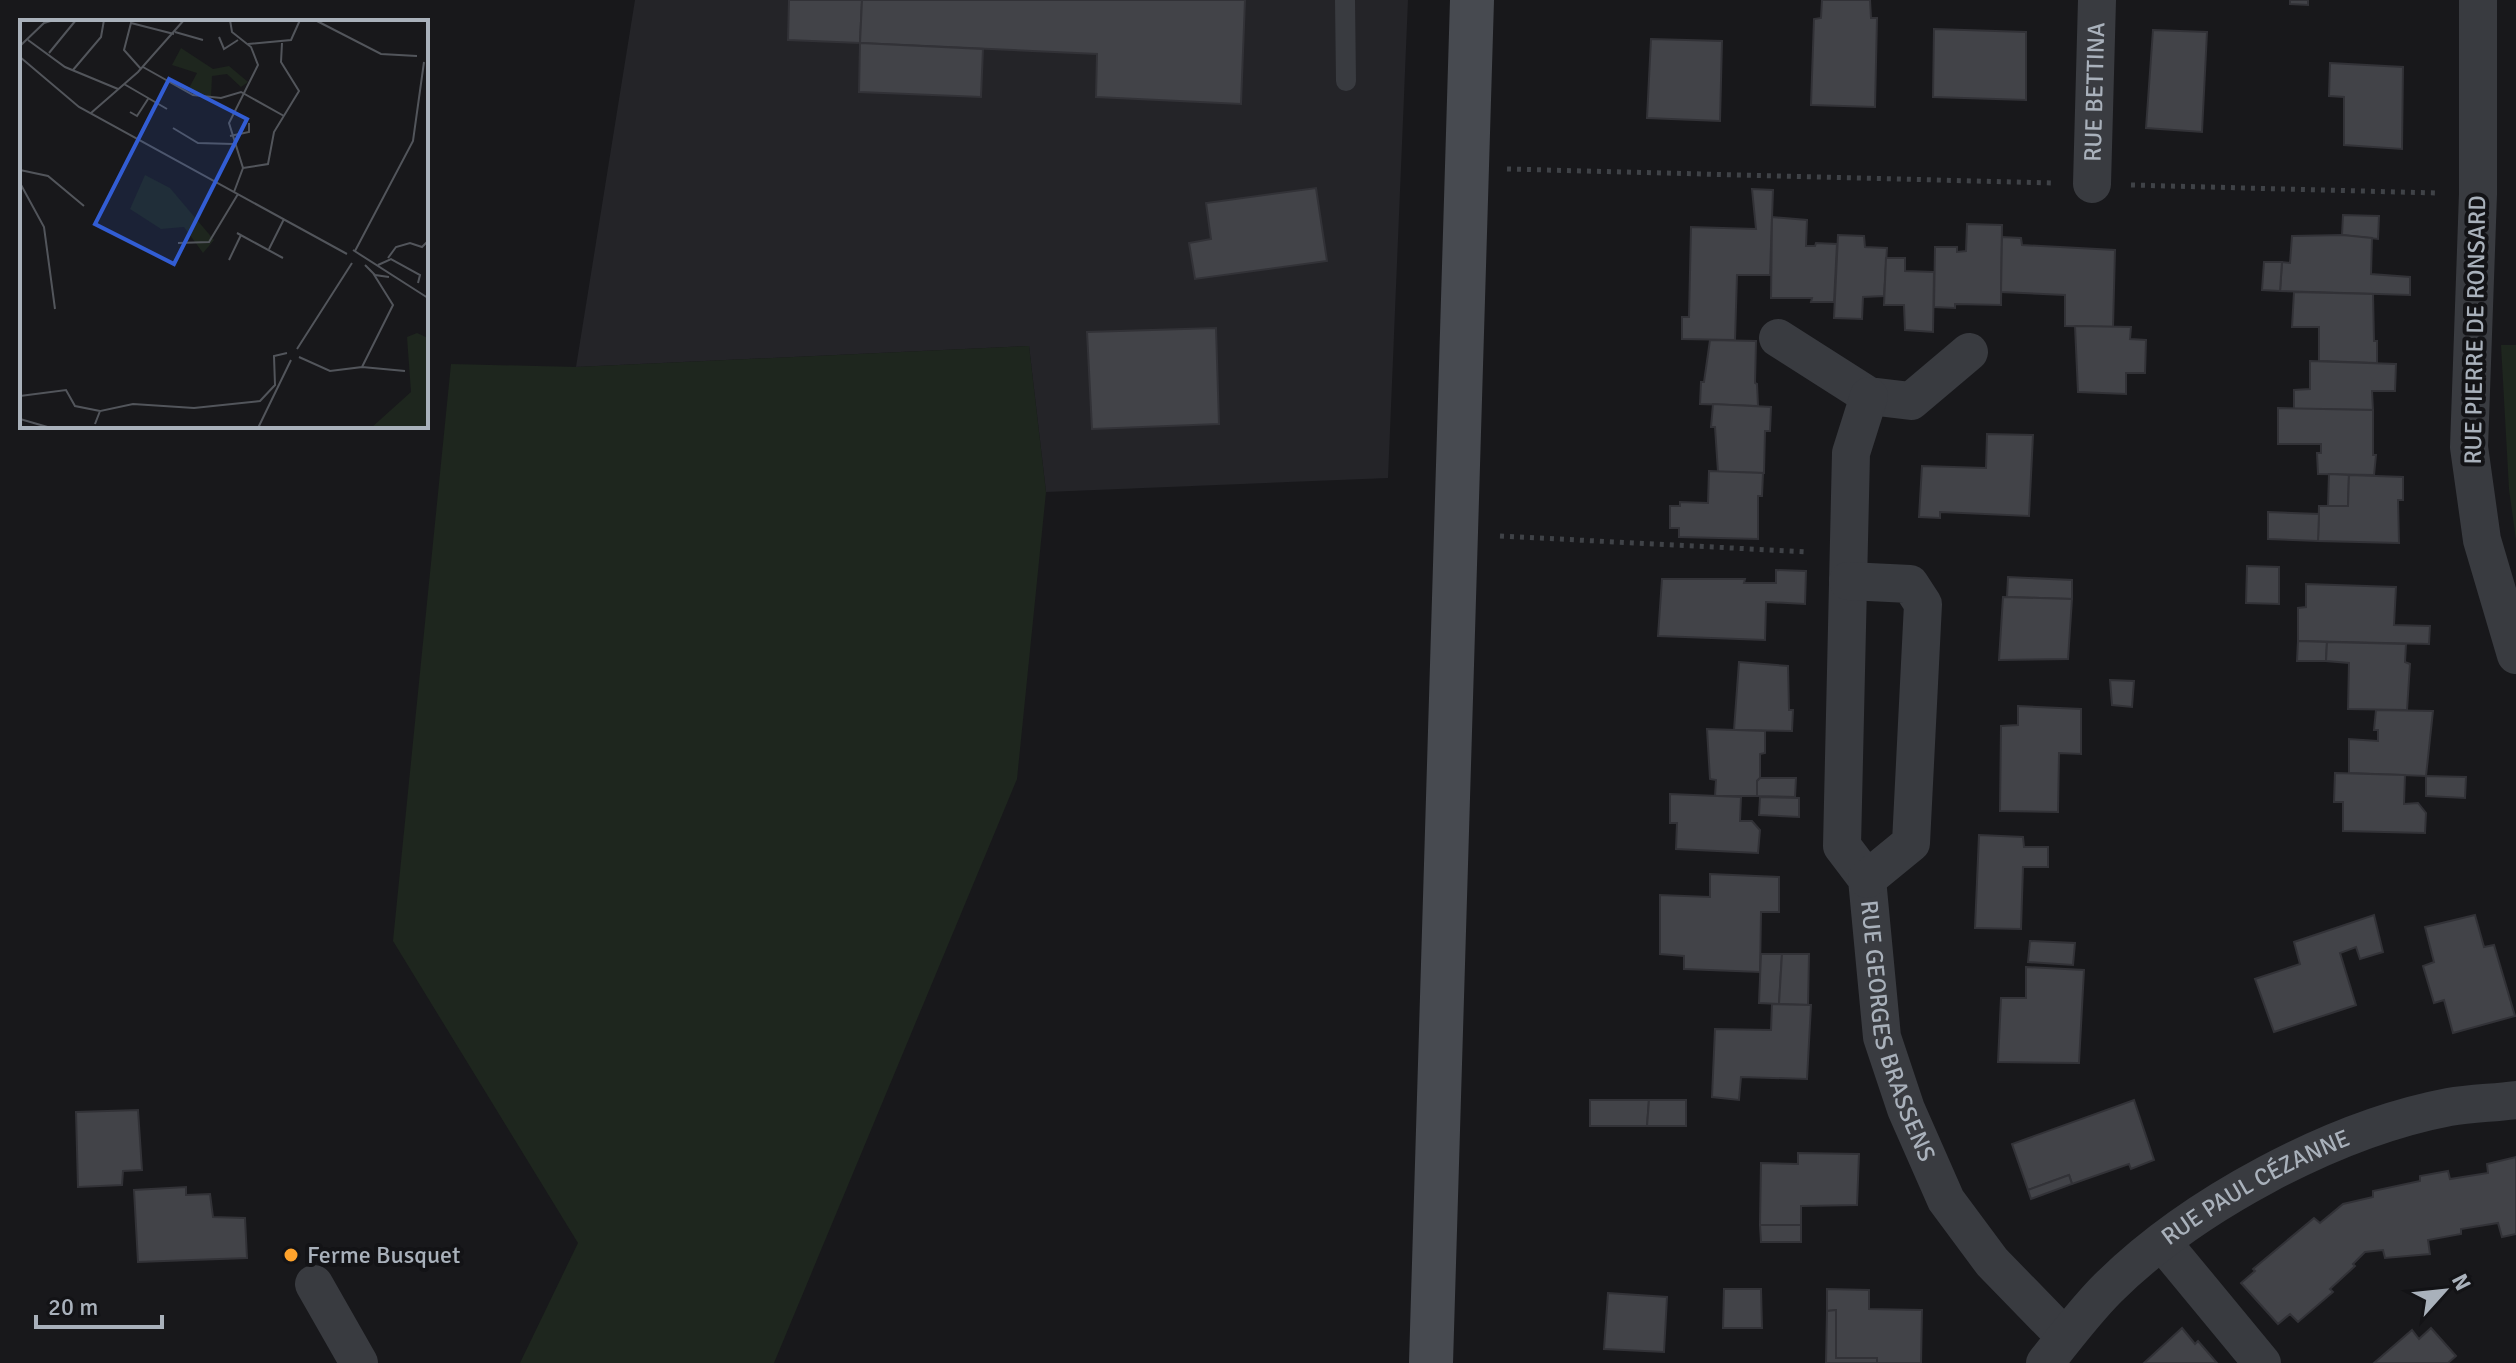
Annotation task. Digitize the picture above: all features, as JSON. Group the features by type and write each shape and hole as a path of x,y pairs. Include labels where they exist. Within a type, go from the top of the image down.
{"main road":[{"path":"1431,1363 1472,0"}],"street":[{"name":"RUE BETTINA","path":"2092,184 2097,0"},
{"name":"RUE PIERRE DE RONSARD","path":"2478,0 2478,194 2469,447 2482,540 2516,655"},
{"path":"1778,338 1869,396 1911,401 1969,352"},
{"name":"RUE GEORGES BRASSENS","path":"1869,396 1851,453 1842,846 1867,879 1882,1037 1906,1109 1946,1200 2055,1350"},
{"path":"1848,568 1910,584 1923,604 1911,843 1867,879"},
{"name":"RUE PAUL CÉZANNE","path":"2055,1350 2108,1288 2162,1242 2245,1186 2343,1137 2449,1107 2516,1100"},
{"path":"2162,1242 2262,1363"},
{"path":"314,1284 359,1363"}],"lane":[{"path":"1345,0 1346,81"}],"path":[{"path":"1466,168 2478,194"},
{"path":"1455,534 1848,568"}],"shaded area":[{"path":"635,0 1408,0 1388,478 1046,492 1029,346 576,367"},
{"path":"2501,345 2516,345 2516,540 2509,489"},
{"path":"1029,346 1046,492 1017,779 774,1363 520,1363 578,1243 393,941 451,364 576,367"}],"building":[{"path":"789,0 862,0 860,43 788,40"},
{"path":"862,0 1245,0 1241,104 1096,97 1097,54 860,43"},
{"path":"1822,0 1870,0 1871,18 1877,18 1875,107 1811,105 1814,19 1821,18"},
{"path":"2290,0 2308,0 2308,5 2290,4"},
{"path":"1934,29 2026,32 2026,100 1933,97"},
{"path":"2153,30 2207,32 2202,132 2146,128"},
{"path":"1651,39 1722,41 1720,121 1647,118"},
{"path":"860,43 983,49 981,97 859,92"},
{"path":"2330,63 2403,67 2402,149 2344,145 2344,97 2329,96"},
{"path":"1316,188 1327,261 1195,279 1189,243 1211,239 1206,203"},
{"path":"1752,189 1773,190 1770,275 1737,275 1735,340 1682,339 1682,317 1689,317 1691,227 1756,229"},
{"path":"2343,215 2379,216 2378,239 2342,235"},
{"path":"1772,217 1807,220 1806,246 1837,244 1834,302 1811,302 1812,298 1771,298"},
{"path":"1967,224 2002,225 2001,305 1934,307 1935,247 1957,247 1957,252 1966,251"},
{"path":"1838,235 1864,236 1865,247 1887,248 1884,296 1863,297 1862,319 1834,318"},
{"path":"2292,236 2372,238 2371,274 2410,277 2410,295 2280,291 2282,262 2290,263"},
{"path":"2002,237 2021,238 2022,245 2115,250 2113,327 2065,326 2065,295 2001,292"},
{"path":"1886,258 1905,258 1905,271 1934,272 1933,332 1905,330 1904,305 1884,305"},
{"path":"2264,262 2282,262 2280,291 2262,290"},
{"path":"2294,292 2373,294 2377,363 2319,361 2319,327 2292,327"},
{"path":"2075,326 2131,327 2130,339 2146,340 2145,373 2126,373 2126,394 2078,392"},
{"path":"1216,328 1219,424 1092,429 1087,332"},
{"path":"1710,340 1756,341 1758,406 1700,404 1701,382 1704,382"},
{"path":"2310,361 2396,364 2395,391 2372,391 2373,410 2294,409 2294,390 2310,389"},
{"path":"1713,404 1771,407 1770,431 1765,431 1764,473 1718,472 1715,427 1711,427"},
{"path":"2278,408 2373,410 2374,475 2318,474 2317,453 2321,453 2321,444 2278,444"},
{"path":"1987,434 2033,435 2029,516 1940,512 1940,518 1919,517 1922,466 1986,468"},
{"path":"1709,471 1763,473 1762,496 1758,496 1758,539 1679,537 1679,528 1670,528 1670,506 1680,506 1680,502 1708,503"},
{"path":"2329,474 2349,475 2348,506 2328,506"},
{"path":"2349,475 2403,477 2403,500 2398,500 2399,543 2318,541 2319,506 2348,506"},
{"path":"2268,512 2319,514 2318,541 2268,539"},
{"path":"2247,566 2279,567 2279,604 2246,603"},
{"path":"1776,570 1806,571 1805,604 1766,602 1765,640 1658,636 1662,579 1745,579 1744,583 1776,583"},
{"path":"2008,577 2072,580 2072,599 2007,597"},
{"path":"2306,584 2396,587 2394,625 2430,626 2429,644 2298,641 2298,608 2306,607"},
{"path":"2003,597 2072,599 2068,659 1999,660"},
{"path":"2298,641 2327,642 2326,661 2297,661"},
{"path":"2327,642 2406,644 2405,662 2410,664 2407,710 2348,709 2349,663 2326,661"},
{"path":"1739,662 1788,666 1792,731 1734,730"},
{"path":"2110,680 2134,681 2132,707 2112,705"},
{"path":"2018,706 2081,709 2081,754 2059,753 2058,812 2000,811 2001,726 2018,725"},
{"path":"2376,710 2433,711 2426,776 2349,773 2349,739 2378,741 2378,730 2374,730"},
{"path":"1707,729 1765,731 1765,753 1760,754 1757,796 1715,796 1716,780 1710,779"},
{"path":"2335,773 2405,775 2404,804 2418,803 2426,813 2425,833 2343,831 2343,802 2334,802"},
{"path":"2426,776 2466,777 2465,798 2426,796"},
{"path":"1760,778 1796,778 1795,797 1757,796 1757,781"},
{"path":"1670,794 1741,797 1740,821 1752,821 1760,830 1758,853 1676,849 1677,823 1670,823"},
{"path":"1760,797 1799,798 1799,817 1759,815"},
{"path":"1979,835 2023,837 2024,847 2048,847 2048,867 2023,867 2021,929 1975,928"},
{"path":"1710,874 1779,877 1779,912 1761,912 1760,972 1684,969 1684,956 1660,954 1660,895 1710,897"},
{"path":"2374,915 2383,952 2360,959 2356,947 2340,953 2356,1005 2274,1032 2255,979 2300,964 2294,942"},
{"path":"2475,915 2484,947 2494,945 2515,1016 2453,1033 2444,1000 2434,1003 2423,966 2434,962 2425,927"},
{"path":"2030,941 2075,943 2073,965 2028,962"},
{"path":"1761,954 1782,954 1779,1004 1759,1003"},
{"path":"1782,954 1809,954 1808,1005 1779,1004"},
{"path":"2026,967 2084,970 2079,1063 1998,1062 2001,998 2026,998"},
{"path":"1772,1004 1811,1005 1807,1079 1741,1077 1739,1100 1712,1097 1715,1029 1771,1030"},
{"path":"1590,1100 1649,1100 1647,1126 1590,1126"},
{"path":"1649,1100 1686,1100 1686,1126 1647,1126"},
{"path":"2134,1100 2154,1160 2131,1169 2129,1164 2072,1184 2069,1175 2028,1190 2012,1144"},
{"path":"138,1110 142,1170 123,1171 122,1185 78,1187 76,1112"},
{"path":"1798,1153 1859,1154 1857,1205 1801,1206 1801,1225 1760,1225 1761,1163 1798,1164"},
{"path":"2516,1157 2516,1234 2502,1237 2498,1223 2461,1229 2461,1234 2428,1240 2430,1254 2385,1258 2383,1250 2365,1252 2330,1289 2333,1292 2298,1322 2290,1314 2278,1324 2241,1283 2255,1271 2253,1269 2314,1218 2320,1223 2343,1204 2373,1197 2373,1191 2420,1181 2420,1176 2448,1171 2450,1179 2488,1173 2487,1164"},
{"path":"2069,1175 2072,1184 2031,1199 2028,1190"},
{"path":"186,1187 186,1195 210,1194 213,1217 245,1218 247,1258 138,1262 134,1190"},
{"path":"1760,1225 1801,1225 1801,1242 1761,1242"},
{"path":"1724,1289 1761,1289 1762,1328 1723,1328"},
{"path":"1827,1289 1869,1290 1869,1309 1922,1310 1921,1363 1877,1363 1877,1358 1836,1358 1836,1310 1827,1311"},
{"path":"1608,1293 1667,1297 1664,1352 1604,1349"},
{"path":"1836,1310 1836,1358 1877,1358 1877,1363 1826,1363 1827,1311"},
{"path":"2182,1328 2217,1363 2144,1363"},
{"path":"2431,1328 2456,1356 2448,1363 2374,1363 2412,1330 2419,1339"}],"place":[{"name":"Ferme Busquet","path":"291,1255"}]}
